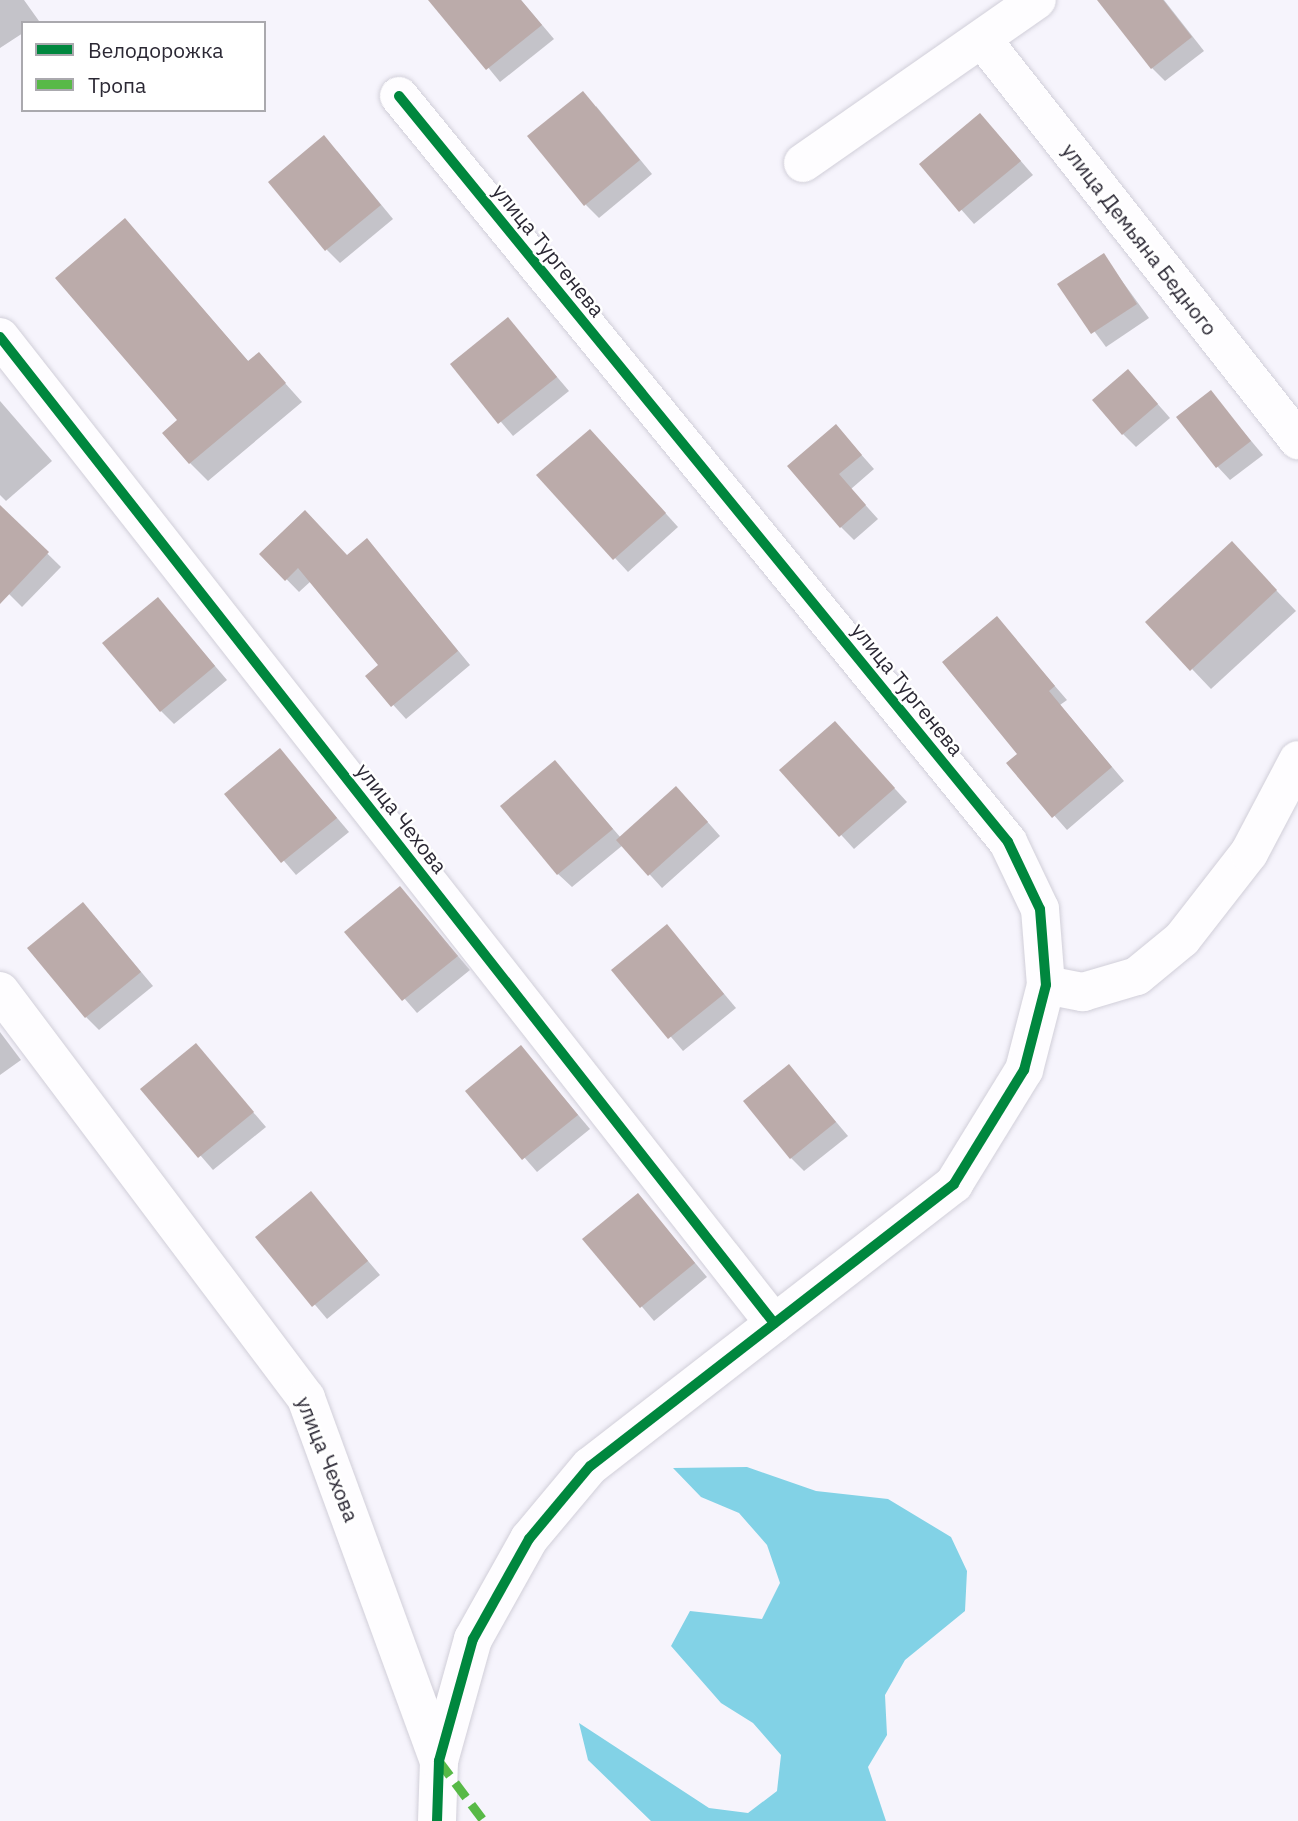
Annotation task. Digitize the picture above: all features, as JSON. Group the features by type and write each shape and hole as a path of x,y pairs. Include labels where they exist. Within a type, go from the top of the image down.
{"street":[{"path":"803,163 1037,0"},
{"name":"улица Демьяна Бедного","path":"982,39 1298,440"},
{"name":"улица Тургенева","path":"399,96 1008,842 1040,909 1046,985 1024,1070 954,1184 590,1466 529,1539 473,1639 439,1760"},
{"name":"улица Чехова","path":"0,337 774,1323"},
{"path":"1046,985 1083,992 1137,976 1182,939 1250,853 1298,760"},
{"name":"улица Чехова","path":"0,991 306,1398 439,1760"},
{"path":"437,1821 439,1760"}],"water":[{"path":"747,1467 816,1491 888,1499 951,1537 967,1571 965,1611 905,1660 885,1695 887,1735 868,1767 886,1821 651,1821 588,1760 579,1723 709,1808 748,1813 777,1791 781,1755 753,1723 721,1703 671,1646 690,1611 762,1619 780,1583 767,1545 739,1513 701,1497 673,1468"}],"building":[{"path":"428,0 521,0 542,25 486,70"},
{"path":"1097,0 1163,0 1192,37 1151,69"},
{"path":"583,91 640,160 584,206 527,136"},
{"path":"980,113 1021,161 959,212 919,164"},
{"path":"324,135 381,205 325,251 268,182"},
{"path":"125,218 248,361 259,352 286,383 189,464 162,433 177,420 55,278"},
{"path":"1104,253 1137,304 1091,334 1057,284"},
{"path":"508,317 557,377 498,424 450,364"},
{"path":"1128,369 1158,404 1122,435 1092,400"},
{"path":"1211,390 1251,441 1216,468 1176,417"},
{"path":"836,424 862,455 839,474 866,505 840,528 787,466"},
{"path":"590,429 666,513 613,560 536,475"},
{"path":"0,505 49,552 0,604"},
{"path":"305,510 347,555 367,538 458,651 391,707 365,676 378,665 298,568 285,581 259,554"},
{"path":"1232,541 1277,590 1190,671 1145,622"},
{"path":"158,597 215,666 160,712 102,643"},
{"path":"997,616 1055,686 1049,691 1112,767 1052,818 1006,763 1017,754 942,662"},
{"path":"835,721 895,788 839,837 779,770"},
{"path":"280,748 337,818 281,863 224,794"},
{"path":"555,760 613,829 557,875 500,806"},
{"path":"676,786 708,822 648,876 616,840"},
{"path":"400,886 458,956 402,1001 344,932"},
{"path":"83,902 141,972 85,1018 27,948"},
{"path":"667,924 724,994 668,1039 611,970"},
{"path":"196,1043 254,1112 198,1158 140,1089"},
{"path":"521,1045 578,1115 522,1160 465,1091"},
{"path":"789,1064 836,1122 790,1159 743,1101"},
{"path":"311,1191 368,1261 312,1307 255,1237"},
{"path":"638,1193 695,1263 640,1308 582,1239"}],"marked path":[{"path":"439,1761 484,1821"}],"cycle path":[{"path":"399,96 1008,842 1040,909 1046,985 1024,1070 954,1184 590,1466 529,1539 473,1639 439,1761 437,1821"},
{"path":"0,337 774,1323"}]}
